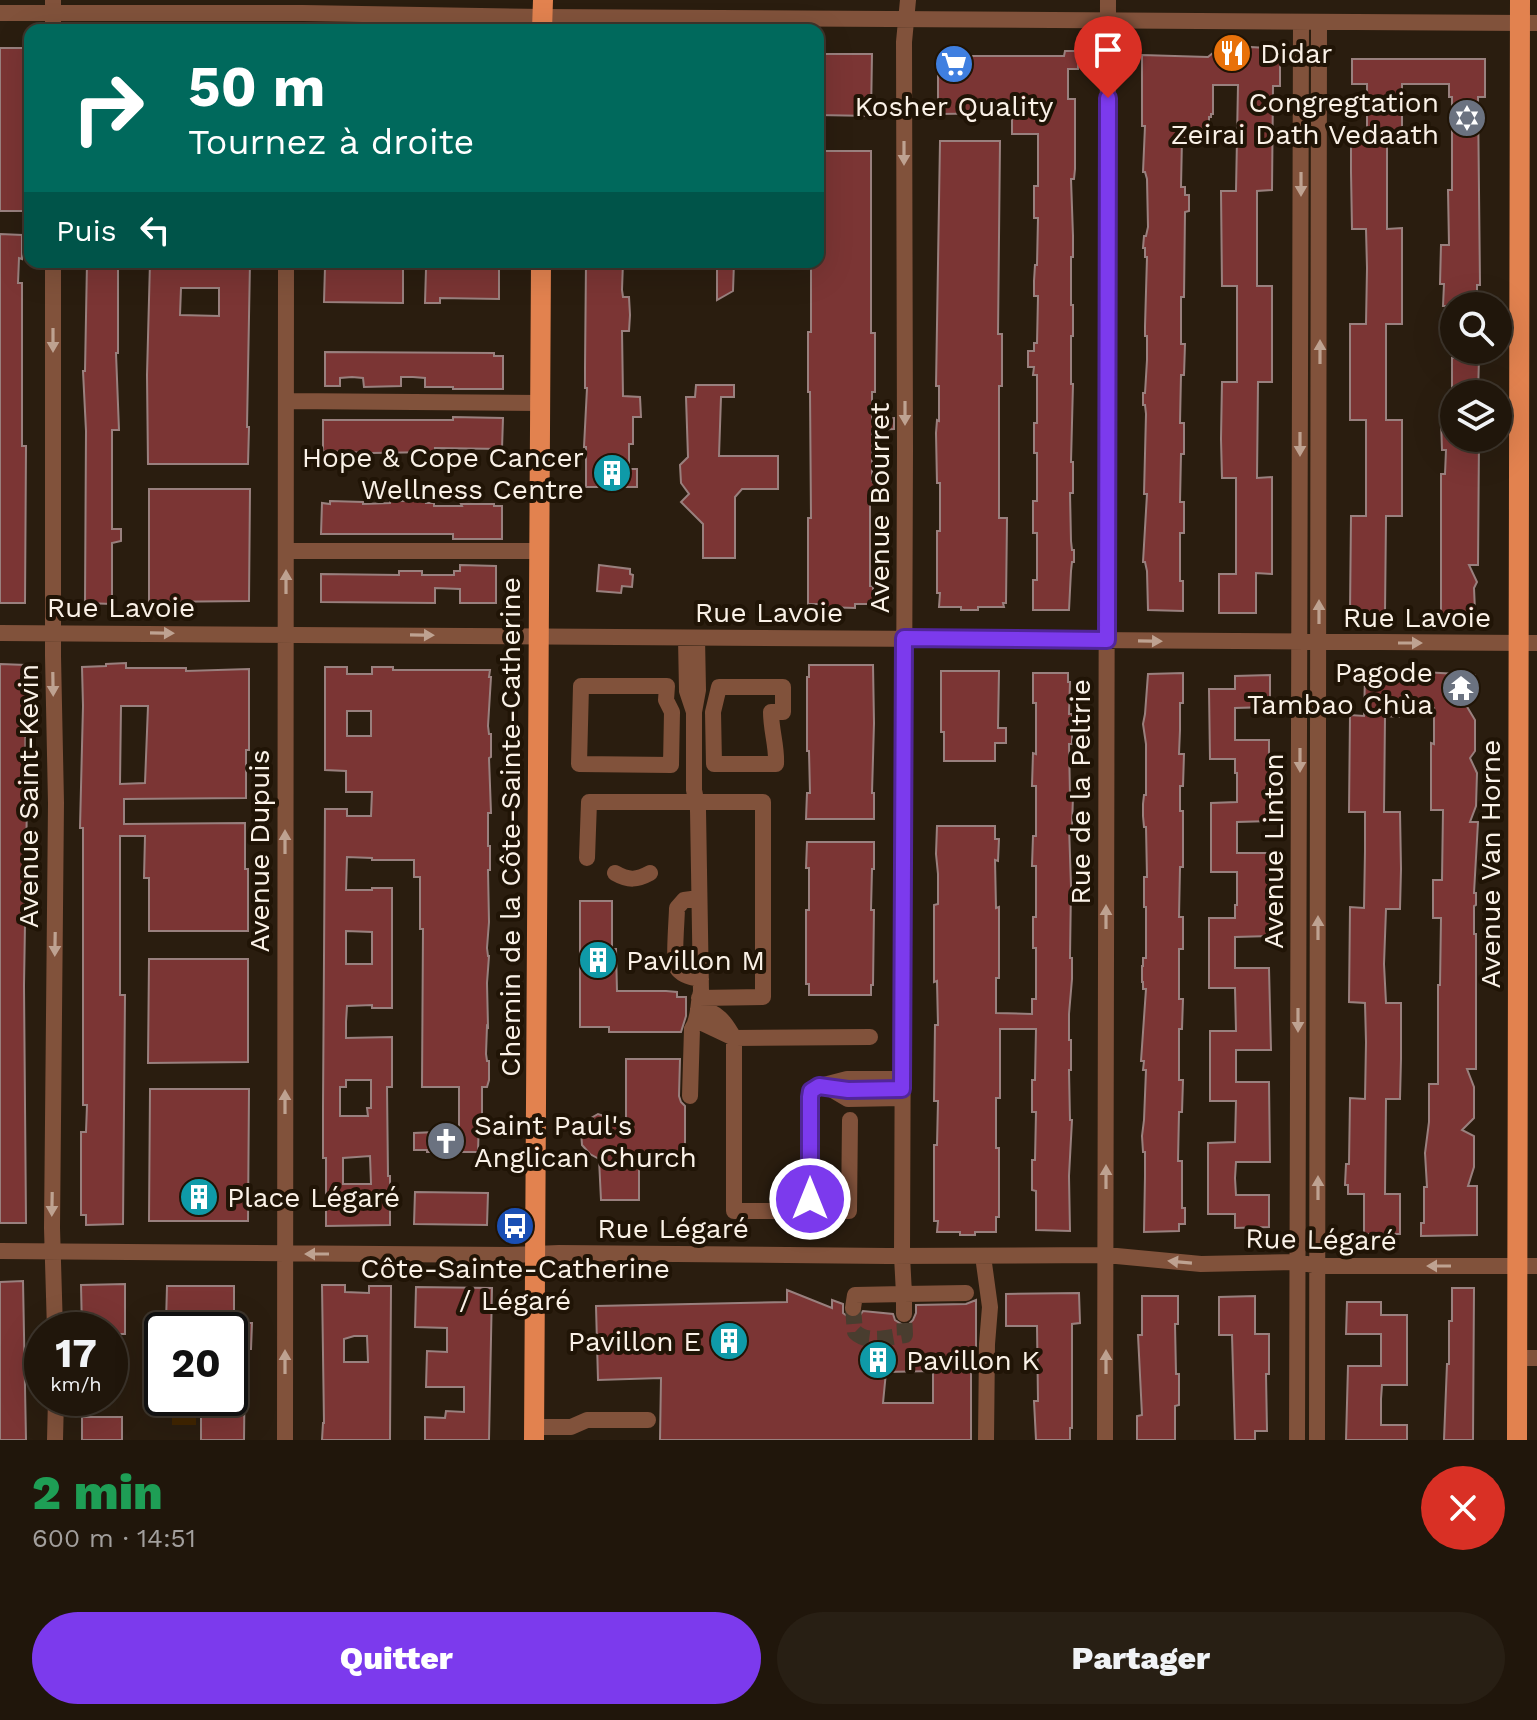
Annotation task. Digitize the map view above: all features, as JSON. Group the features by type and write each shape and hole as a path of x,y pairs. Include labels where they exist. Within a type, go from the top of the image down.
{"main road":[{"name":"Avenue Van Horne","path":"1517,1440 1527,1358 1529,23 1520,0"},
{"name":"Chemin de la Côte-Sainte-Catherine","path":"534,1434 541,268"}],"street":[{"name":"Avenue Bourret","path":"904,1314 904,42 908,0"},
{"name":"Rue de la Peltrie","path":"1105,1440 1108,0"},
{"path":"0,13 286,22 542,16 1529,23"},
{"name":"Avenue Linton","path":"1297,1440 1301,22"},
{"name":"Avenue Linton","path":"1317,1440 1319,22"},
{"name":"Avenue Saint-Kevin","path":"53,268 54,1312"},
{"name":"Avenue Dupuis","path":"285,1440 286,268"},
{"path":"286,401 540,403"},
{"path":"286,551 539,551"},
{"name":"Rue Lavoie","path":"0,633 1528,643"},
{"path":"690,1096 692,1029 701,979 694,712 687,691 692,638"},
{"path":"581,686 667,686 666,700 672,712 671,765 579,764 581,686"},
{"path":"719,687 783,687 783,712 771,712 771,728 777,747 776,764 714,764 713,712 719,687"},
{"path":"672,712 713,712"},
{"path":"587,858 589,802 763,802 763,997 698,1009"},
{"path":"699,898 684,900 677,908 676,965 682,973 701,979"},
{"path":"698,1009 724,1020 734,1038 734,1211 849,1211 850,1120"},
{"path":"734,1038 870,1037"},
{"path":"810,1199 810,1097 814,1088 847,1079 902,1084"},
{"name":"Rue Légaré","path":"0,1251 1106,1255 1201,1264 1297,1262 1318,1266 1527,1266"},
{"path":"983,1256 990,1307 986,1440"},
{"path":"853,1308 855,1295 966,1293"},
{"path":"55,1440 56,1416"},
{"path":"534,1434 571,1427 587,1420 648,1420"}],"shaded area":[{"path":"172,1416 196,1416 196,1425 172,1425"}],"building":[{"path":"1220,47 1238,47 1244,55 1251,47 1266,48 1265,58 1280,58 1280,86 1273,86 1272,190 1257,191 1257,286 1272,286 1272,382 1258,382 1257,478 1272,477 1272,574 1256,573 1256,613 1219,613 1219,574 1236,574 1236,478 1222,478 1221,439 1222,382 1237,382 1237,286 1222,286 1221,191 1236,191 1238,85 1213,85 1209,138 1182,138 1181,187 1185,187 1185,195 1189,195 1189,211 1185,212 1184,297 1181,297 1181,344 1185,344 1180,423 1184,423 1180,502 1184,502 1184,533 1180,533 1183,611 1148,610 1147,571 1143,562 1147,494 1144,494 1146,414 1143,393 1147,360 1147,257 1143,248 1148,227 1147,179 1143,172 1142,55 1208,57"},
{"path":"0,48 24,48 24,211 0,211"},
{"path":"1065,51 1078,51 1078,69 1068,69 1068,99 1075,99 1075,169 1074,179 1071,179 1073,493 1070,493 1074,562 1069,610 1033,610 1033,580 1037,580 1033,501 1037,501 1034,423 1037,423 1037,375 1033,375 1034,367 1028,367 1028,351 1034,351 1034,343 1037,343 1038,296 1034,296 1034,281 1038,218 1034,218 1034,186 1038,186 1038,134 1012,134 1012,113 938,114 938,56 1064,56"},
{"path":"824,54 872,54 871,116 824,115"},
{"path":"1352,59 1485,59 1485,97 1478,97 1480,285 1477,285 1477,292 1444,292 1444,284 1440,284 1441,245 1449,245 1448,190 1452,190 1452,97 1449,97 1449,84 1402,84 1402,133 1387,133 1387,229 1402,228 1402,324 1386,324 1386,420 1402,420 1402,516 1386,516 1385,613 1350,612 1351,516 1366,516 1366,420 1350,420 1350,324 1366,324 1367,268 1366,229 1352,229 1351,133 1367,133 1367,84 1352,84"},
{"path":"940,141 1000,141 998,334 1002,334 1002,386 999,386 999,518 1007,518 1006,603 1003,603 1004,607 978,607 978,610 939,607 940,593 937,593 937,531 940,531 936,433 939,386 936,386"},
{"path":"824,151 871,151 871,333 875,333 872,419 894,418 894,429 872,430 875,495 870,499 870,586 873,586 873,600 870,604 855,604 855,608 808,604 808,518 811,518 808,332 811,332 811,268 824,268"},
{"path":"0,234 22,235 18,283 22,283 22,446 26,446 25,603 0,603"},
{"path":"87,268 118,268 116,353 119,430 112,430 112,529 121,529 121,541 112,543 112,604 85,603"},
{"path":"150,268 250,268 248,464 148,464","holes":["181,288 219,288 219,316 180,315"]},
{"path":"325,268 403,269 403,303 324,302"},
{"path":"499,268 499,299 440,298 440,303 425,303 426,269"},
{"path":"586,268 623,268 623,297 629,297 630,315 629,331 622,331 623,396 640,397 641,417 633,417 633,444 629,444 629,469 637,469 637,487 586,487"},
{"path":"717,268 734,268 733,291 717,300"},
{"path":"325,352 494,353 494,356 503,356 503,389 425,387 425,378 413,377 401,377 401,386 364,387 363,378 352,377 340,378 340,386 325,386"},
{"path":"1452,364 1479,364 1478,380 1452,380"},
{"path":"696,385 734,385 734,397 721,397 719,456 778,456 778,489 742,489 735,497 735,558 703,558 703,524 681,502 689,494 681,483 680,465 688,457 686,397 695,397"},
{"path":"453,417 503,418 502,449 435,448 435,452 371,453 323,451 323,420 453,420"},
{"path":"1446,452 1479,452 1478,565 1469,565 1477,582 1474,588 1478,617 1468,619 1441,617 1441,474 1445,474"},
{"path":"149,489 250,489 249,601 149,602"},
{"path":"330,501 363,504 426,501 434,503 434,506 494,504 502,506 502,539 453,539 453,534 321,534 322,503 330,504"},
{"path":"460,565 496,566 496,603 460,603 460,589 435,588 435,603 321,602 321,574 399,575 399,571 422,571 422,575 454,575 454,571 460,571"},
{"path":"599,565 630,569 632,587 622,586 621,593 597,591"},
{"path":"126,663 126,668 186,668 186,671 249,669 246,798 124,799 124,824 245,823 248,931 149,931 149,878 144,878 145,836 120,836 120,995 125,995 123,1224 86,1225 86,1215 81,1215 81,1132 86,1132 87,1105 83,1105 82,667","holes":["121,706 148,706 145,783 120,784"]},
{"path":"0,664 26,665 26,1223 0,1223"},
{"path":"809,665 873,665 874,819 806,819 807,793 810,793 807,751"},
{"path":"325,667 347,667 347,674 372,674 372,667 393,667 393,670 490,670 491,813 488,813 490,870 486,1054 489,1080 487,1087 482,1087 478,1152 414,1150 414,1133 459,1131 459,1087 422,1087 423,929 420,929 420,877 414,877 414,860 347,857 346,890 392,888 392,1008 347,1006 346,1022 346,1038 392,1037 392,1087 387,1087 390,1225 326,1226 326,1158 323,1158 325,809 347,809 347,816 371,816 372,792 346,792 346,771 325,770","holes":["347,711 371,711 371,736 347,736","346,931 372,932 372,964 346,964","346,1080 371,1080 368,1116 340,1116 340,1087 346,1087","370,1156 371,1184 343,1184 343,1158"]},
{"path":"941,671 999,671 998,728 1006,728 1006,743 995,743 995,761 944,761"},
{"path":"1423,672 1475,675 1475,700 1463,700 1475,720 1475,751 1470,758 1477,773 1476,806 1470,822 1478,822 1474,893 1476,1069 1467,1069 1474,1087 1474,1118 1462,1130 1474,1136 1474,1167 1468,1186 1477,1186 1477,1235 1421,1236 1424,1187 1427,1187 1425,1153 1429,1084 1438,1084 1441,918 1433,918 1433,880 1442,880 1443,810 1431,810 1434,708 1400,708 1399,717 1385,716 1384,812 1400,812 1401,869 1400,909 1386,909 1384,964 1386,1003 1401,1003 1401,1059 1400,1099 1386,1099 1385,1194 1400,1194 1400,1234 1364,1234 1364,1194 1348,1194 1348,1185 1345,1185 1346,1164 1349,1164 1350,1098 1365,1099 1366,1042 1365,1003 1349,1002 1350,907 1364,908 1365,851 1365,812 1349,812 1350,715 1364,716 1365,676 1419,677"},
{"path":"1033,673 1068,673 1070,682 1070,795 1073,796 1072,826 1069,826 1072,958 1069,1014 1072,1120 1070,1231 1036,1230 1032,1160 1035,1160 1036,1112 1032,1112 1032,1080 1035,1080 1036,1029 1000,1029 1000,1098 996,1098 999,1217 996,1217 996,1232 960,1235 960,1232 937,1232 938,1221 934,1221 934,1145 937,1145 938,1101 934,1101 935,1025 938,1025 937,981 934,982 934,905 938,904 937,826 995,826 995,839 999,839 998,861 995,860 996,908 999,907 996,1013 1032,1014 1032,999 1036,999 1033,917 1036,917 1036,866 1032,866 1033,836 1036,836 1036,786 1032,786 1033,753 1036,754"},
{"path":"1183,673 1179,754 1184,754 1183,786 1180,786 1183,867 1180,867 1179,917 1183,917 1183,949 1179,949 1179,999 1183,999 1182,1029 1179,1029 1179,1080 1183,1080 1178,1161 1182,1161 1185,1224 1179,1224 1179,1231 1144,1232 1145,1152 1142,1136 1146,1070 1143,1070 1144,1061 1141,1061 1146,989 1143,989 1142,982 1143,958 1146,958 1144,877 1147,877 1143,816 1146,744 1143,724 1148,674"},
{"path":"1270,675 1270,707 1235,708 1235,740 1269,740 1272,821 1237,822 1237,853 1271,853 1270,936 1235,937 1235,968 1269,968 1271,1050 1236,1050 1236,1082 1269,1082 1270,1162 1236,1162 1235,1178 1236,1195 1269,1195 1269,1227 1235,1228 1235,1214 1208,1214 1208,1143 1235,1142 1236,1101 1210,1101 1210,1031 1236,1031 1235,988 1209,988 1209,918 1235,918 1237,905 1237,872 1211,872 1211,803 1237,802 1237,773 1235,759 1210,759 1209,689 1235,689 1235,676"},
{"path":"807,842 874,842 871,995 809,995 809,984 806,984 806,910 809,910"},
{"name":"Pavillon M","path":"580,901 612,901 612,949 616,949 617,991 666,991 677,992 677,997 686,997 686,1016 681,1032 609,1032 609,1027 580,1027"},
{"path":"149,959 248,959 248,1062 148,1063"},
{"path":"626,1059 680,1059 679,1096 685,1106 685,1156 639,1156 639,1200 601,1200 599,1159 582,1145 581,1131 586,1121 598,1114 626,1123"},
{"path":"150,1089 249,1089 248,1221 149,1221"},
{"path":"415,1192 488,1193 487,1225 414,1224"},
{"path":"23,1281 26,1440 0,1440 0,1282"},
{"path":"125,1284 125,1312 82,1312 81,1285"},
{"path":"322,1285 345,1285 345,1292 369,1293 369,1286 391,1286 390,1440 322,1440","holes":["367,1336 368,1362 344,1362 344,1339"]},
{"path":"167,1286 234,1286 234,1312 166,1312"},
{"path":"416,1287 492,1288 489,1440 425,1440 425,1417 445,1418 446,1411 464,1412 464,1387 426,1387 427,1351 447,1352 447,1328 415,1327"},
{"path":"1452,1288 1474,1288 1473,1440 1444,1440"},
{"path":"787,1290 832,1308 832,1300 843,1304 843,1313 851,1319 858,1318 863,1311 893,1314 895,1320 903,1325 913,1320 916,1305 966,1304 976,1300 976,1348 971,1348 971,1440 660,1440 661,1378 598,1380 596,1306 787,1302","holes":["933,1371 933,1403 883,1403 886,1372"]},
{"path":"1079,1293 1080,1323 1072,1324 1070,1440 1036,1440 1037,1326 1006,1326 1006,1294"},
{"path":"1142,1296 1178,1296 1178,1324 1175,1324 1179,1405 1175,1406 1175,1440 1137,1440 1137,1416 1142,1415 1138,1335 1142,1335"},
{"path":"1255,1296 1255,1334 1269,1334 1267,1431 1255,1431 1255,1440 1235,1440 1232,1335 1219,1335 1219,1297"},
{"path":"1347,1302 1381,1302 1381,1315 1407,1315 1407,1385 1382,1385 1381,1425 1407,1425 1407,1440 1346,1440 1348,1366 1381,1366 1381,1334 1346,1334"},
{"path":"248,1323 252,1323 251,1349 248,1349"},
{"path":"201,1416 244,1416 244,1440 201,1440"},
{"path":"82,1417 122,1417 122,1440 82,1440"}],"tunnel":[{"path":"853,1308 855,1332 872,1339 905,1335 904,1314"}],"place":[{"name":"Didar","path":"1232,53"},
{"name":"Kosher Quality","path":"954,64"},
{"name":"Congregtation Zeirai Dath Vedaath","path":"1467,118"},
{"name":"Hope & Cope Cancer Wellness Centre","path":"612,473"},
{"name":"Pagode Tambao Chùa","path":"1461,688"},
{"name":"Pavillon M","path":"598,960"},
{"name":"Saint Paul's Anglican Church","path":"446,1141"},
{"name":"Place Légaré","path":"199,1197"},
{"name":"Côte-Sainte-Catherine / Légaré","path":"515,1226"},
{"name":"Pavillon E","path":"729,1341"},
{"name":"Pavillon K","path":"878,1360"}],"route":[{"path":"810,1199 811,1091 826,1086 848,1090 902,1089 904,638 1107,640 1108,98"}]}
